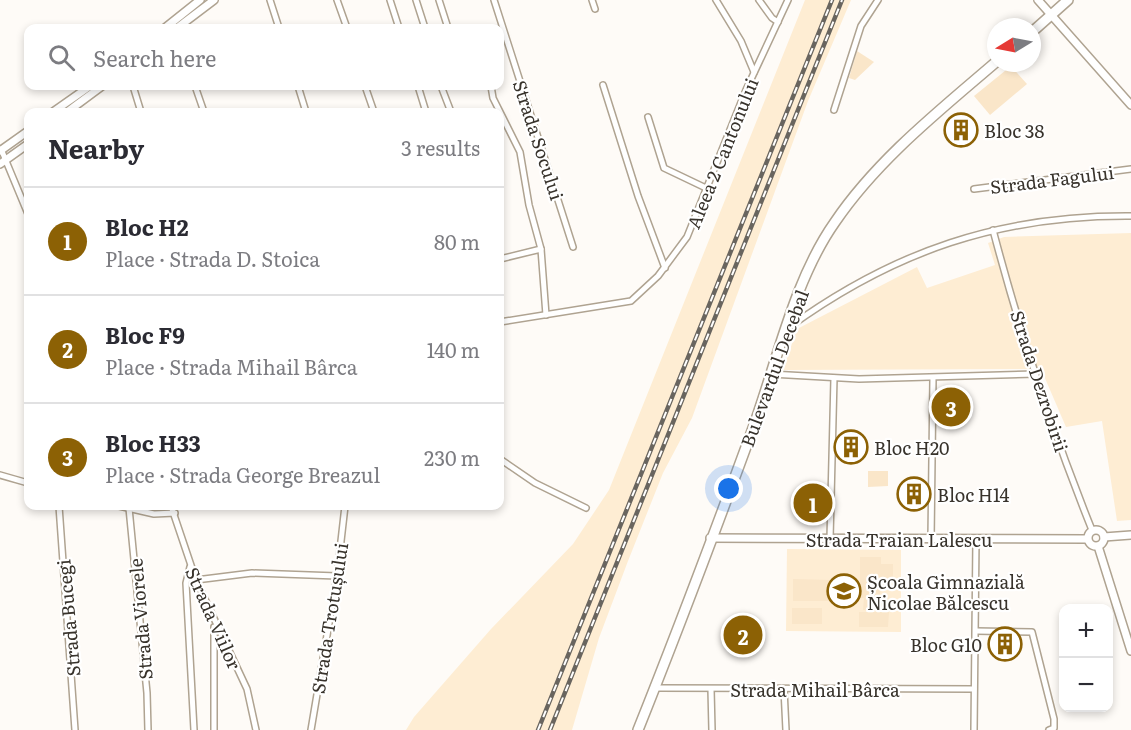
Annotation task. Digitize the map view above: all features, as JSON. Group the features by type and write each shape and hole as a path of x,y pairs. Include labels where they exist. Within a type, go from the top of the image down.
{"main road":[{"path":"1041,24 1068,0"},
{"name":"Bulevardul Decebal","path":"638,730 819,249 849,203 893,154 987,70"}],"street":[{"path":"170,24 200,0"},
{"path":"182,24 214,0"},
{"path":"270,0 278,24"},
{"path":"338,0 346,24"},
{"path":"390,0 398,24"},
{"path":"416,0 424,24"},
{"path":"439,0 447,24"},
{"name":"Strada Socului","path":"494,0 502,24"},
{"path":"592,0 595,9"},
{"path":"716,0 741,41 754,72"},
{"path":"759,0 772,18 778,22"},
{"name":"Aleea 2 Cantonului","path":"504,321 631,301 665,268 687,237 754,72 788,0"},
{"path":"834,110 861,26 878,0"},
{"path":"1038,0 1130,102"},
{"name":"Strada Socului","path":"504,31 573,247"},
{"path":"603,85 638,196 665,268"},
{"path":"59,108 84,90"},
{"path":"72,108 97,90"},
{"path":"134,90 140,108"},
{"path":"196,90 203,108"},
{"path":"299,90 305,108"},
{"path":"366,90 373,108"},
{"path":"418,90 425,108"},
{"path":"443,90 449,108"},
{"path":"492,90 498,108"},
{"path":"648,117 664,168 708,189"},
{"path":"504,120 520,152 529,205 541,249 546,315"},
{"path":"24,134 0,149 3,161 24,206"},
{"path":"3,161 24,147"},
{"name":"Strada Fagului","path":"974,189 1131,169"},
{"path":"788,328 822,304 917,254 993,230 1036,220 1077,216 1131,216"},
{"name":"Strada Dezrobirii","path":"993,230 1036,374 1081,506 1092,530"},
{"path":"504,258 541,249"},
{"path":"771,374 834,378 933,378 1036,374"},
{"path":"830,539 834,378"},
{"path":"931,539 933,378"},
{"path":"504,462 535,483 586,508"},
{"path":"0,475 24,482"},
{"name":"Strada Bucegi","path":"59,510 75,730"},
{"name":"Strada Viorele","path":"129,510 147,693 148,730"},
{"path":"137,510 154,514 176,513"},
{"name":"Strada Viilor","path":"174,510 190,566 214,624 247,689 256,730"},
{"name":"Strada Trotușului","path":"311,730 337,576 345,510"},
{"path":"1098,546 1091,546 1087,538 1092,530 1101,532 1104,537"},
{"path":"1104,537 1131,535"},
{"path":"1098,546 1104,537"},
{"name":"Strada Traian Lalescu","path":"710,538 1087,538"},
{"path":"974,730 976,539"},
{"path":"1098,546 1131,651"},
{"path":"190,566 186,584 194,730"},
{"path":"196,580 252,573 337,576"},
{"path":"214,624 214,730"},
{"path":"976,631 1032,632 1054,719 1054,728 1049,730"},
{"name":"Strada Mihail Bârca","path":"655,688 975,689"},
{"path":"711,689 712,730"},
{"path":"784,689 786,730"}],"shaded area":[{"path":"805,0 851,0 808,101 692,418 663,473 628,561 599,638 572,730 406,730 414,717 491,629 573,544 609,490"},
{"path":"857,51 874,62 855,80 849,78"},
{"path":"1004,72 1016,72 1027,84 990,115 974,96"},
{"path":"1131,233 1131,520 1117,521 1102,421 1066,427 1041,369 783,370 797,329 917,267 927,288 995,265 988,243 1004,237"},
{"path":"868,471 888,471 888,486 868,487"},
{"name":"Școala Gimnazială Nicolae Bălcescu","path":"787,549 901,550 901,632 786,631"},
{"path":"860,557 881,557 881,564 893,564 893,583 881,582 880,598 870,598 889,599 888,611 863,610 864,598 860,598"},
{"path":"793,579 832,580 832,601 793,601"},
{"path":"792,608 822,608 822,624 792,624"},
{"path":"859,612 889,612 888,627 859,627"}],"railway":[{"path":"538,730 832,0"},
{"path":"550,730 842,0"}],"place":[{"name":"Bloc 38","path":"961,130"},
{"name":"Bloc H33","path":"951,407"},
{"name":"Bloc H20","path":"851,447"},
{"name":"Bloc H14","path":"914,494"},
{"name":"Bloc H2","path":"813,503"},
{"name":"Școala Gimnazială Nicolae Bălcescu","path":"844,591"},
{"name":"Bloc F9","path":"743,635"},
{"name":"Bloc G10","path":"1005,644"}]}
